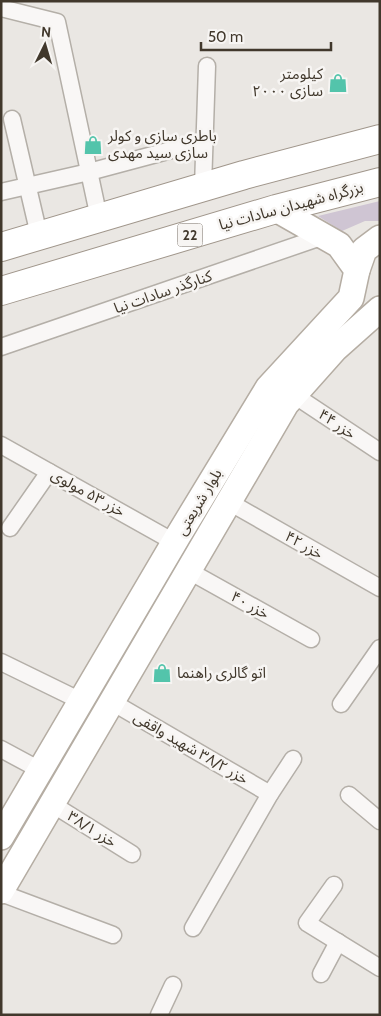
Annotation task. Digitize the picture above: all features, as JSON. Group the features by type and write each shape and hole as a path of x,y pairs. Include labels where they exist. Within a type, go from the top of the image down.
{"highway":[{"path":"1,247 204,187 380,139"},
{"name":"بزرگراه شهیدان سادات نیا","path":"1,291 276,209 380,182"}],"main road":[{"path":"276,209 339,245 357,270"},
{"name":"بلوار شریعتی","path":"1,837 174,542 268,388 351,298 357,270 364,250 380,238"},
{"name":"بلوار شریعتی","path":"1,892 286,404 335,349 380,309"}],"street":[{"path":"1,8 57,22 99,218"},
{"path":"204,187 206,66"},
{"path":"12,119 40,236"},
{"path":"1,192 89,172 205,141"},
{"name":"کنارگذر سادات نیا","path":"1,347 324,236"},
{"name":"خزر ۴۴","path":"294,395 380,452"},
{"name":"خزر ۵۳ مولوی","path":"1,445 174,542"},
{"path":"10,528 49,472"},
{"name":"خزر ۴۲","path":"229,502 380,588"},
{"name":"خزر ۴۰","path":"189,571 310,639"},
{"path":"341,704 380,648"},
{"path":"1,662 81,701"},
{"name":"خزر ۳۸/۲ شهید واقفی","path":"112,702 270,794"},
{"path":"1,749 40,770"},
{"path":"193,928 270,794 293,759"},
{"path":"349,795 380,821"},
{"name":"خزر ۳۸/۱","path":"52,804 132,854"},
{"path":"334,885 307,923 380,968"},
{"path":"1,892 113,935"},
{"path":"321,974 338,942"},
{"path":"159,1015 172,985"}],"shaded area":[{"path":"380,201 380,221 365,221 342,231 318,216"}],"place":[{"name":"کیلومتر سازی ۲۰۰۰","path":"338,83"},
{"name":"باطری سازی و کولر سازی سید مهدی","path":"93,145"},
{"name":"اتو گالری راهنما","path":"162,673"}]}
